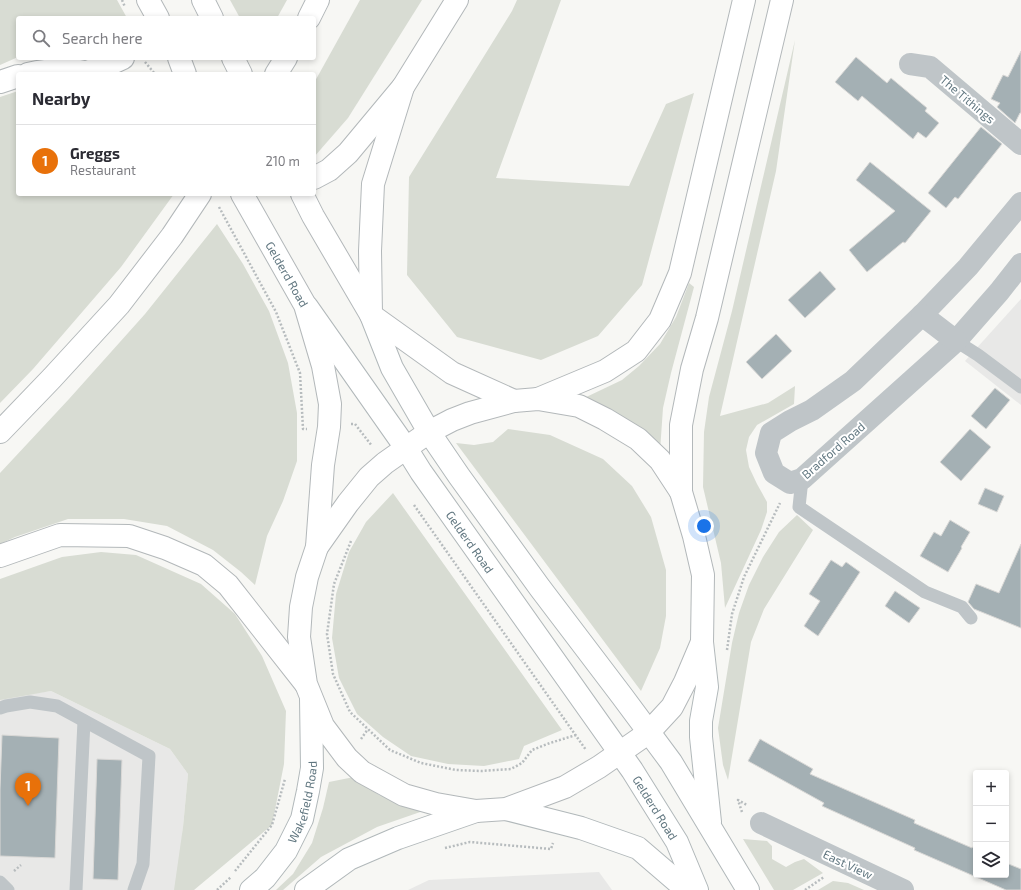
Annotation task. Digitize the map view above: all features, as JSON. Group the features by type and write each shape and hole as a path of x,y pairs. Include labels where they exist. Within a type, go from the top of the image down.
{"main road":[{"path":"148,0 157,16"},
{"path":"163,16 164,0"},
{"path":"203,0 211,16"},
{"path":"316,177 329,170 348,152 403,87 457,0"},
{"path":"538,399 605,371 636,351 660,320 680,274 744,0"},
{"path":"711,830 700,737 701,721 708,687 702,642 704,575 681,492 681,425 692,369 707,318 782,0"},
{"path":"92,72 119,60"},
{"path":"179,60 184,72"},
{"path":"234,60 240,72"},
{"path":"277,72 285,60"},
{"path":"44,72 59,70 80,72"},
{"path":"0,82 16,77"},
{"path":"372,315 370,251 373,184 403,87"},
{"path":"0,432 119,305 172,236 199,196"},
{"name":"Gelderd Road","path":"243,196 306,305 406,448 421,472 632,770 677,842 697,890"},
{"path":"303,196 313,216 372,315 392,368 429,432 540,588 670,762 748,890"},
{"path":"306,305 323,366 330,404 329,427 323,466 317,547 307,577 301,607 299,637 308,691"},
{"path":"372,315 452,373 514,401"},
{"path":"317,547 348,503 369,477 385,463 429,432 452,420 470,413 514,401 538,399 579,406 605,419 638,439 660,460 681,492"},
{"path":"0,556 60,535 129,536 166,548 204,565 228,585 258,622 308,691 323,726 347,758 362,772 404,795 436,804 476,811 506,809 565,787 648,733 672,707 685,682 702,642"},
{"name":"Wakefield Road","path":"251,890 265,878 286,851 302,819 312,768 308,691"},
{"path":"506,809 582,828 638,848 687,890"},
{"path":"306,890 349,860 398,838 476,811"}],"street":[{"name":"The Tithings","path":"910,64 930,67 1021,144"},
{"name":"Bradford Road","path":"1021,203 968,267 922,315 853,382 812,410 771,433 766,453 774,473 796,481 956,341 999,292 1021,264"},
{"path":"922,315 956,341"},
{"name":"East View","path":"761,823 790,843 903,890"}],"lane":[{"path":"956,341 978,355 1021,387"},
{"path":"796,481 799,507 925,592 962,607 971,618"},
{"path":"0,708 30,702 57,706 149,756 143,864 134,890"},
{"path":"76,890 84,721"},
{"path":"0,882 8,890"}],"path":[{"path":"143,60 153,72"},
{"path":"727,653 732,614 744,577 796,481"},
{"path":"353,536 334,584 327,634 333,674 350,712 390,750 420,763 456,770 481,771 511,769 522,763 532,750 576,735"},
{"path":"440,849 470,842 551,849"}],"shaded area":[{"path":"0,0 117,0 126,16 16,16 16,58 0,65"},
{"path":"230,0 287,0 278,16 239,16"},
{"path":"360,0 422,0 348,118 316,155 316,79"},
{"path":"517,0 561,0 496,178 629,186 666,104 694,93 642,285 598,336 541,360 457,337 407,275 409,177 512,11"},
{"path":"795,40 776,171 720,416 768,403 795,386 794,404 757,425 749,437 746,450 749,467 767,502 767,512 761,530 725,608 721,563 703,487 704,432 709,397 732,311"},
{"path":"16,92 16,196 173,196 121,267 33,369 0,403 0,97"},
{"path":"217,224 243,264 269,311 288,363 297,413 297,461 283,501 267,536 255,585 213,550 167,526 124,519 68,519 15,537 0,544 0,473 145,314"},
{"path":"689,283 694,287 663,408 660,451 580,400 622,380 639,366 660,344 676,317"},
{"path":"1021,299 1021,405 965,361"},
{"path":"508,429 550,435 603,459 632,486 651,517 666,570 666,616 660,648 641,691 456,443 474,445 493,442"},
{"path":"393,493 562,730 524,746 519,759 484,766 448,764 411,756 383,737 357,714 339,678 332,638 336,594 349,552 366,522"},
{"path":"797,515 813,530 764,609 751,642 728,780 723,765 718,728 732,643 739,613 749,585 763,557 779,532"},
{"path":"101,552 136,555 201,584 235,614 262,656 286,711 284,764 272,825 194,890 174,890 183,827 188,774 170,749 51,691 0,700 0,579 62,557"},
{"path":"51,691 170,749 188,774 179,869 175,890 0,890 0,698"},
{"path":"354,777 379,795 426,810 377,827 321,857 283,890 276,890 293,874 312,843 323,808 329,782"},
{"path":"743,839 767,841 772,846 772,859 786,867 804,859 823,873 793,890 774,890"},
{"path":"599,872 612,890 408,890 429,880"},
{"path":"833,881 848,883 864,890 818,890"}],"building":[{"path":"1021,51 1021,113 1015,123 997,107 1000,103 991,99 1003,75 1008,77"},
{"path":"856,57 887,83 891,78 927,108 925,111 939,123 926,138 918,132 913,139 862,96 858,101 835,82"},
{"path":"981,127 1002,144 958,199 955,197 946,208 928,193"},
{"path":"870,162 931,211 905,243 903,242 867,272 849,250 895,211 856,180"},
{"path":"820,271 836,289 805,318 788,300"},
{"path":"776,334 792,351 762,379 746,362"},
{"path":"995,388 1010,400 986,429 971,416"},
{"path":"970,429 991,447 961,481 940,462"},
{"path":"985,488 1004,496 997,512 978,504"},
{"path":"950,520 970,532 948,572 920,556 934,532 941,536"},
{"path":"1021,544 1021,628 974,609 968,602 976,584 999,593"},
{"path":"831,560 842,567 846,562 860,572 818,636 804,626 820,601 809,594"},
{"path":"895,591 920,608 909,623 885,606"},
{"path":"2,735 59,738 55,858 0,856"},
{"path":"760,739 813,769 810,774 915,820 914,823 973,848 973,876 914,850 915,848 822,806 824,803 748,761"},
{"path":"97,759 122,760 118,880 93,879"},
{"path":"1009,864 1021,869 1021,890 1006,890 978,878 1009,878"}],"place":[{"name":"Greggs","path":"28,806"}]}
